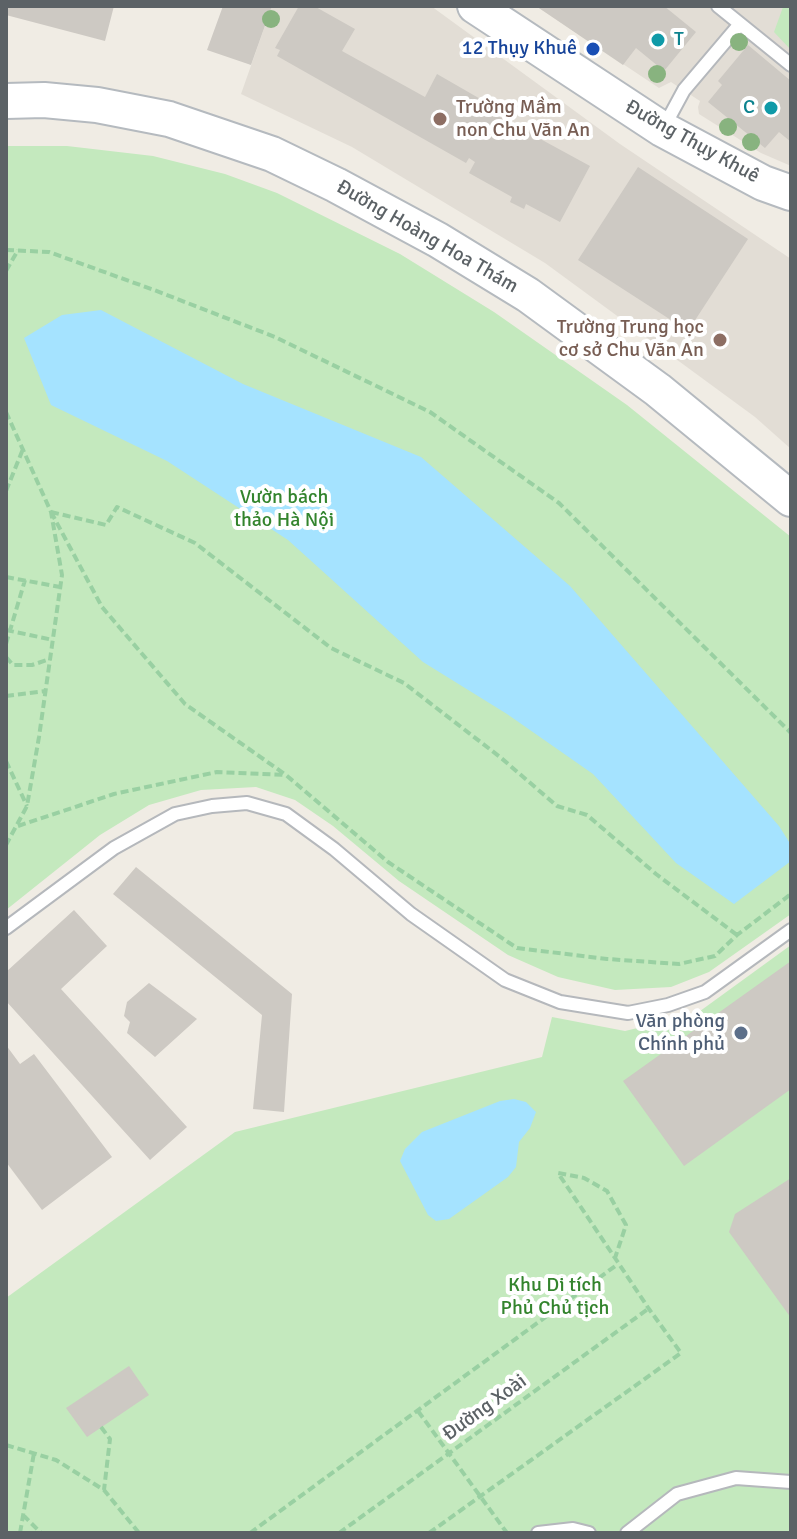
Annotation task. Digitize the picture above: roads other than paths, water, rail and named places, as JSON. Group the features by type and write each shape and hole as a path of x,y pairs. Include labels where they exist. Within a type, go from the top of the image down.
{"main road":[{"name":"Đường Thụy Khuê","path":"475,6 662,129 763,183 791,193"},
{"name":"Đường Hoàng Hoa Thám","path":"6,101 44,100 97,105 169,119 272,154 336,185 438,240 528,295 658,390 791,499"}],"lane":[{"path":"718,6 791,65"},
{"path":"662,129 684,90 740,24"},
{"path":"6,928 114,848 175,814 247,803 286,814 334,849 411,914 505,980 560,1002 628,1013 668,1005 705,992 791,930"},
{"path":"627,1533 677,1494 736,1478 791,1482"},
{"path":"538,1533 573,1529 589,1533"}],"water":[{"path":"101,310 243,384 421,457 570,586 779,826 791,845 791,861 734,904 676,863 593,774 507,714 423,662 288,540 167,461 51,405 24,338 62,315"},
{"path":"514,1099 526,1102 536,1112 530,1128 519,1142 516,1167 508,1177 449,1219 436,1221 428,1215 400,1161 405,1149 422,1132 500,1101"}],"place":[{"name":"T","path":"658,40"},
{"name":"12 Thụy Khuê","path":"593,49"},
{"name":"C","path":"771,108"},
{"name":"Trường Mầm non Chu Văn An","path":"440,119"},
{"name":"Trường Trung học cơ sở Chu Văn An","path":"720,340"},
{"name":"Văn phòng Chính phủ","path":"741,1033"}],"park label":[{"name":"Vườn bách thảo Hà Nội","path":"284,510"},
{"name":"Khu Di tích Phủ Chủ tịch","path":"555,1298"}]}
